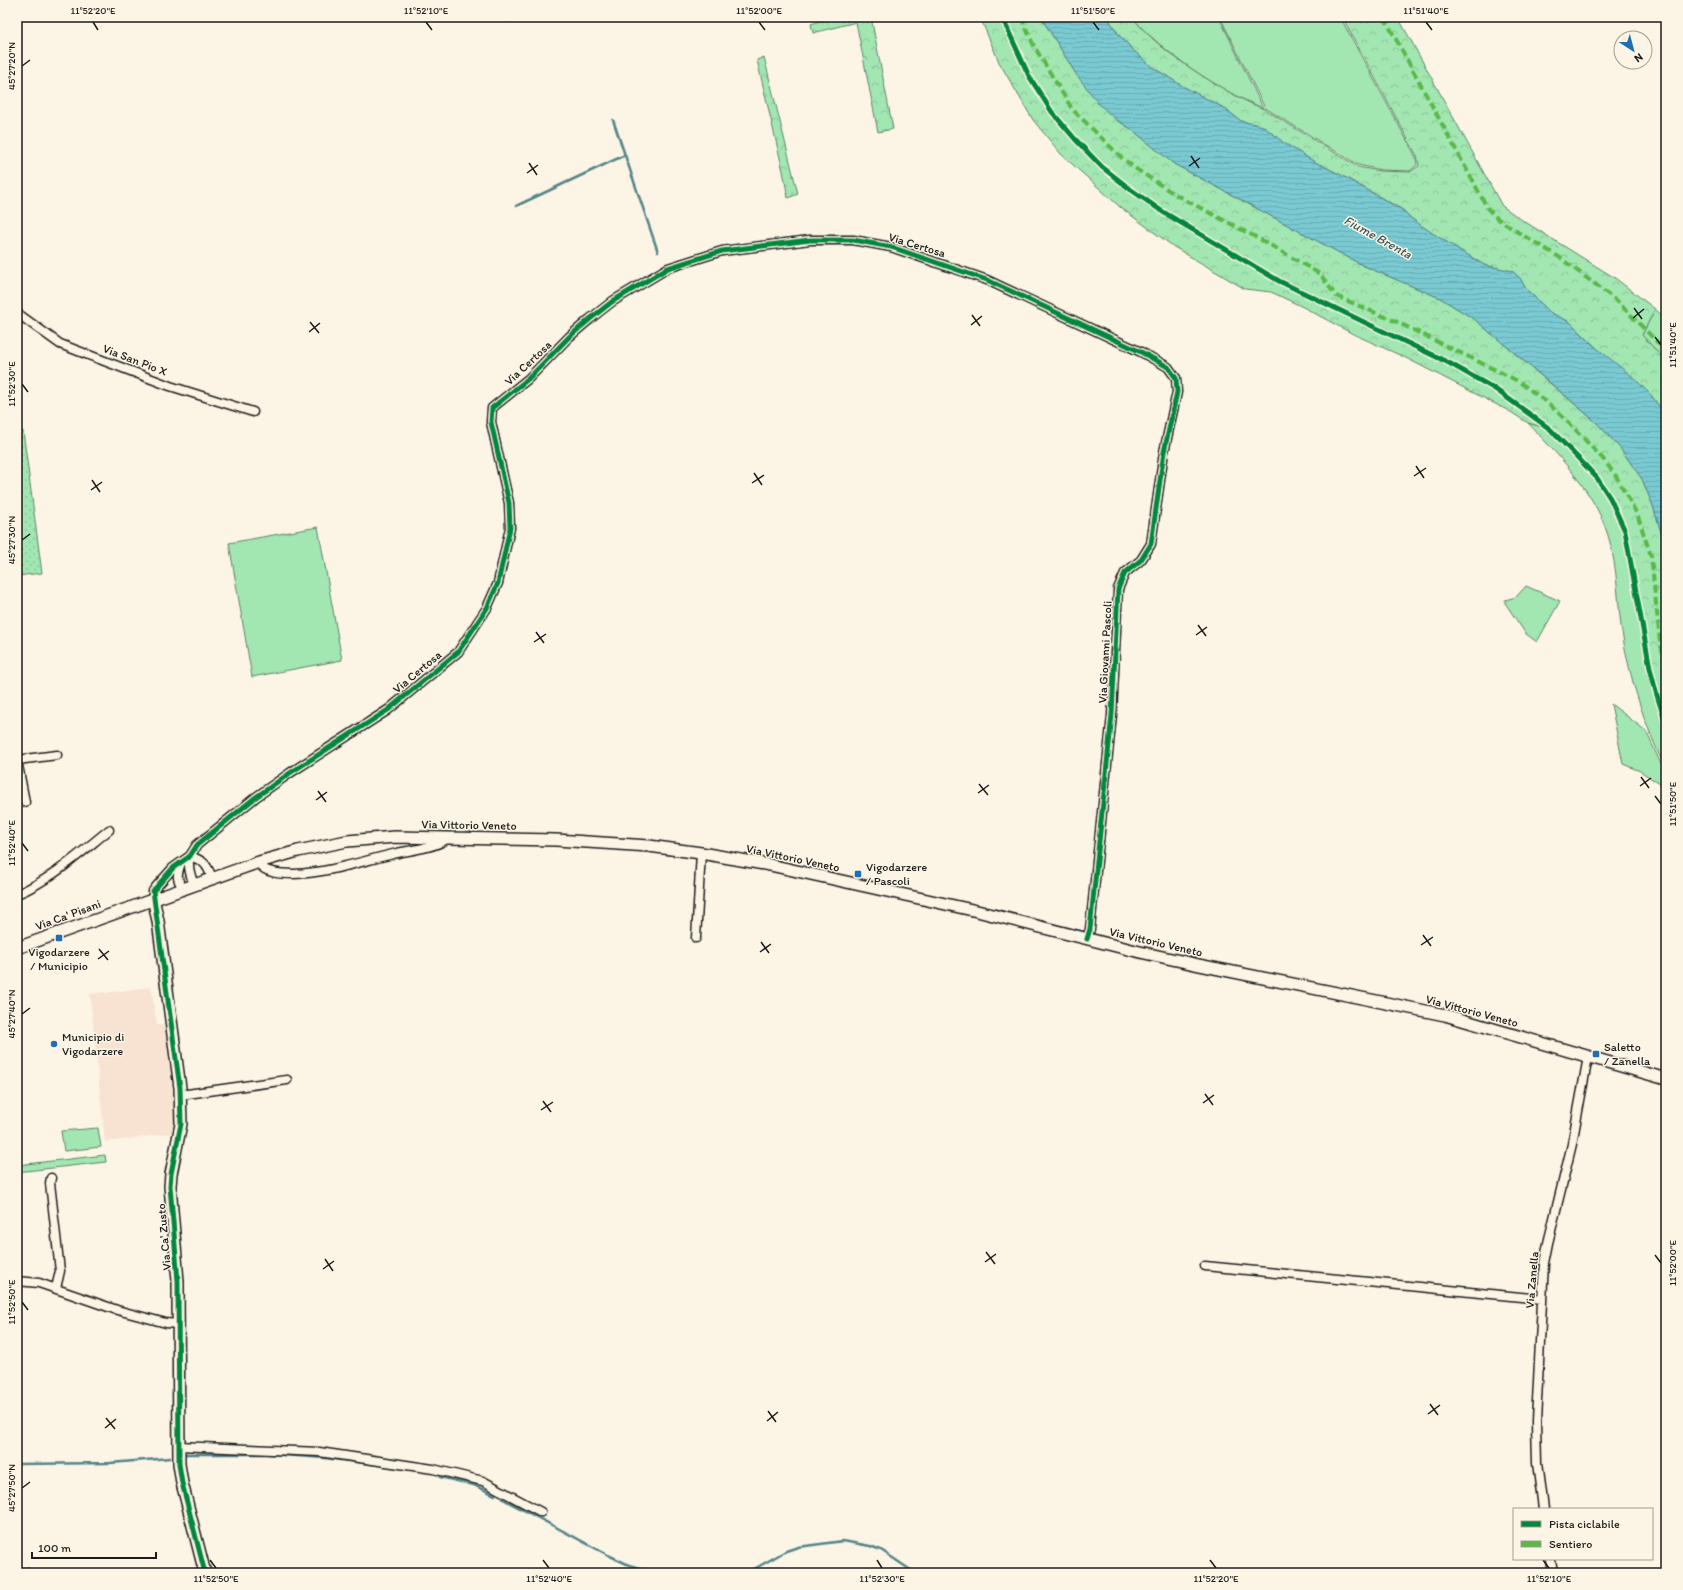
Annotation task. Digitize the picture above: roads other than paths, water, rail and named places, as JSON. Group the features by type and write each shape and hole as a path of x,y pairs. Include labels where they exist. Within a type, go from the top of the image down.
{"main road":[{"name":"Via Vittorio Veneto","path":"127,907 259,862 298,851 347,841 395,837 451,837 613,843 701,853 770,865 976,911 1199,965 1445,1015 1666,1079"},
{"name":"Via Ca' Zusto","path":"153,898 158,921 180,1095 181,1124 170,1186 178,1281 178,1446 182,1483 205,1573"},
{"name":"Via Ca' Pisani","path":"17,948 127,907"}],"street":[{"name":"Via Certosa","path":"153,898 153,891 173,868 190,856 197,845 256,797 290,773 388,710 458,652 487,608 498,582 510,528 509,503 492,427 492,408 528,378 569,337 590,319 613,301 668,268 722,251 810,240 853,240 891,246 988,280 1140,352 1168,367 1176,378"},
{"name":"Via San Pio X","path":"17,313 60,344 170,386 253,412"},
{"name":"Via Giovanni Pascoli","path":"1087,939 1090,929 1112,715 1118,589 1125,573 1141,560 1151,544 1164,452 1177,392 1176,378"},
{"path":"25,802 17,760 58,755"},
{"path":"17,894 28,890 55,873 109,830"},
{"path":"259,862 260,866 265,870 274,872 294,874 313,872 414,850 451,837"},
{"path":"696,938 701,853"},
{"path":"194,884 188,862 190,856 201,860 208,868 212,878"},
{"path":"182,862 177,874 177,879 183,888"},
{"name":"Via Zanella","path":"1543,1508 1537,1462 1536,1421 1542,1299 1548,1243 1572,1144 1588,1057"},
{"path":"180,1095 287,1080"},
{"path":"51,1178 50,1183 60,1271 56,1288"},
{"path":"1205,1266 1542,1299"},
{"path":"17,1281 39,1283 117,1310 166,1323 178,1324"},
{"path":"178,1446 319,1452 433,1469 483,1481 541,1512"},
{"path":"1550,1560 1552,1573"},
{"path":"19,1573 27,1573"}],"water":[{"name":"Fiume Brenta","path":"1041,17 1107,17 1119,35 1152,67 1184,87 1224,108 1241,121 1263,126 1284,143 1313,161 1341,175 1402,210 1432,233 1484,265 1512,271 1520,278 1526,289 1551,313 1570,322 1593,345 1633,377 1651,395 1666,416 1666,548 1653,506 1642,479 1620,448 1597,423 1561,392 1474,319 1440,298 1364,266 1174,164 1131,129 1114,118 1098,103 1076,74"}],"waterway":[{"path":"613,120 658,252"},
{"path":"516,206 625,155"},
{"path":"185,1454 263,1454"},
{"path":"268,1454 325,1458 379,1465"},
{"path":"17,1464 110,1463 170,1458"},
{"path":"440,1477 474,1485 495,1495"},
{"path":"503,1499 608,1555 629,1565 657,1573"},
{"path":"747,1573 786,1551 798,1547 843,1541 870,1546 881,1550 915,1573"}],"place":[{"name":"Vigodarzere / Pascoli","path":"858,874"},
{"name":"Vigodarzere / Municipio","path":"59,938"},
{"name":"Municipio di Vigodarzere","path":"54,1044"},
{"name":"Saletto / Zanella","path":"1596,1054"}]}
